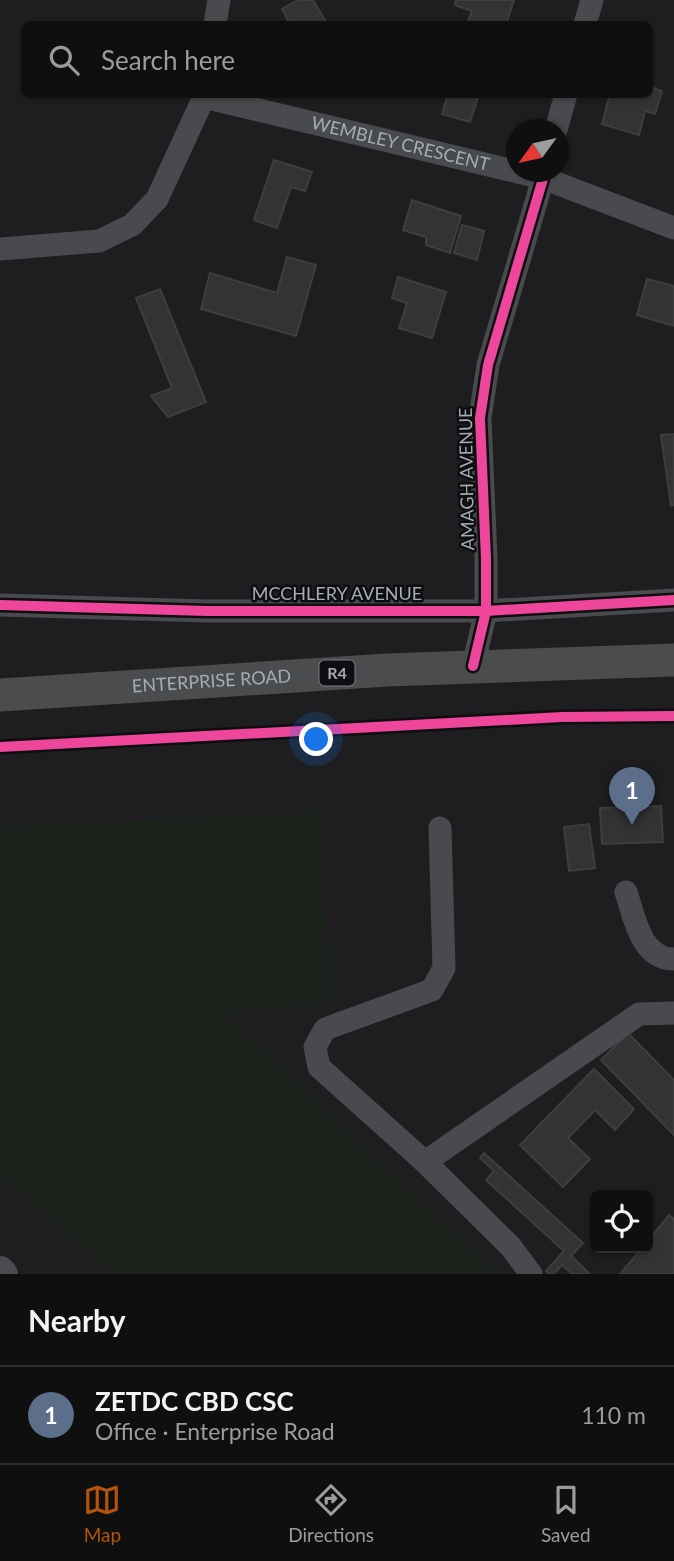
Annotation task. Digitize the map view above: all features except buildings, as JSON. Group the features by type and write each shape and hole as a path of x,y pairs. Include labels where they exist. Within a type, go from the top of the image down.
{"highway":[{"name":"ENTERPRISE ROAD","path":"0,695 387,670 674,660"}],"street":[{"path":"216,21 219,0"},
{"path":"586,21 592,0"},
{"path":"0,248 99,241 132,225 157,199 203,98"},
{"name":"WEMBLEY CRESCENT","path":"213,98 506,166"},
{"path":"559,119 565,98"},
{"name":"AMAGH AVENUE","path":"473,666 486,611 480,418 488,365 542,182"},
{"name":"WEMBLEY CRESCENT","path":"561,182 674,229"},
{"name":"MCCHLERY AVENUE","path":"0,605 207,611 486,611 674,600"},
{"path":"440,828 444,968 432,990 325,1029 315,1048 319,1067 425,1162 511,1247 531,1274"},
{"path":"626,892 644,943 653,953 674,960"},
{"path":"425,1162 639,1014 674,1013"}],"shaded area":[{"path":"0,0 674,0 674,1274 0,1274"},
{"path":"320,812 330,1002 223,1013 495,1274 115,1274 0,1173 0,827"}],"cycle path":[{"path":"473,666 486,611 480,418 488,365 542,182"},
{"path":"0,605 207,611 486,611 674,600"},
{"path":"0,747 562,717 674,716"}],"place":[{"name":"ZETDC CBD CSC","path":"632,825"}]}
